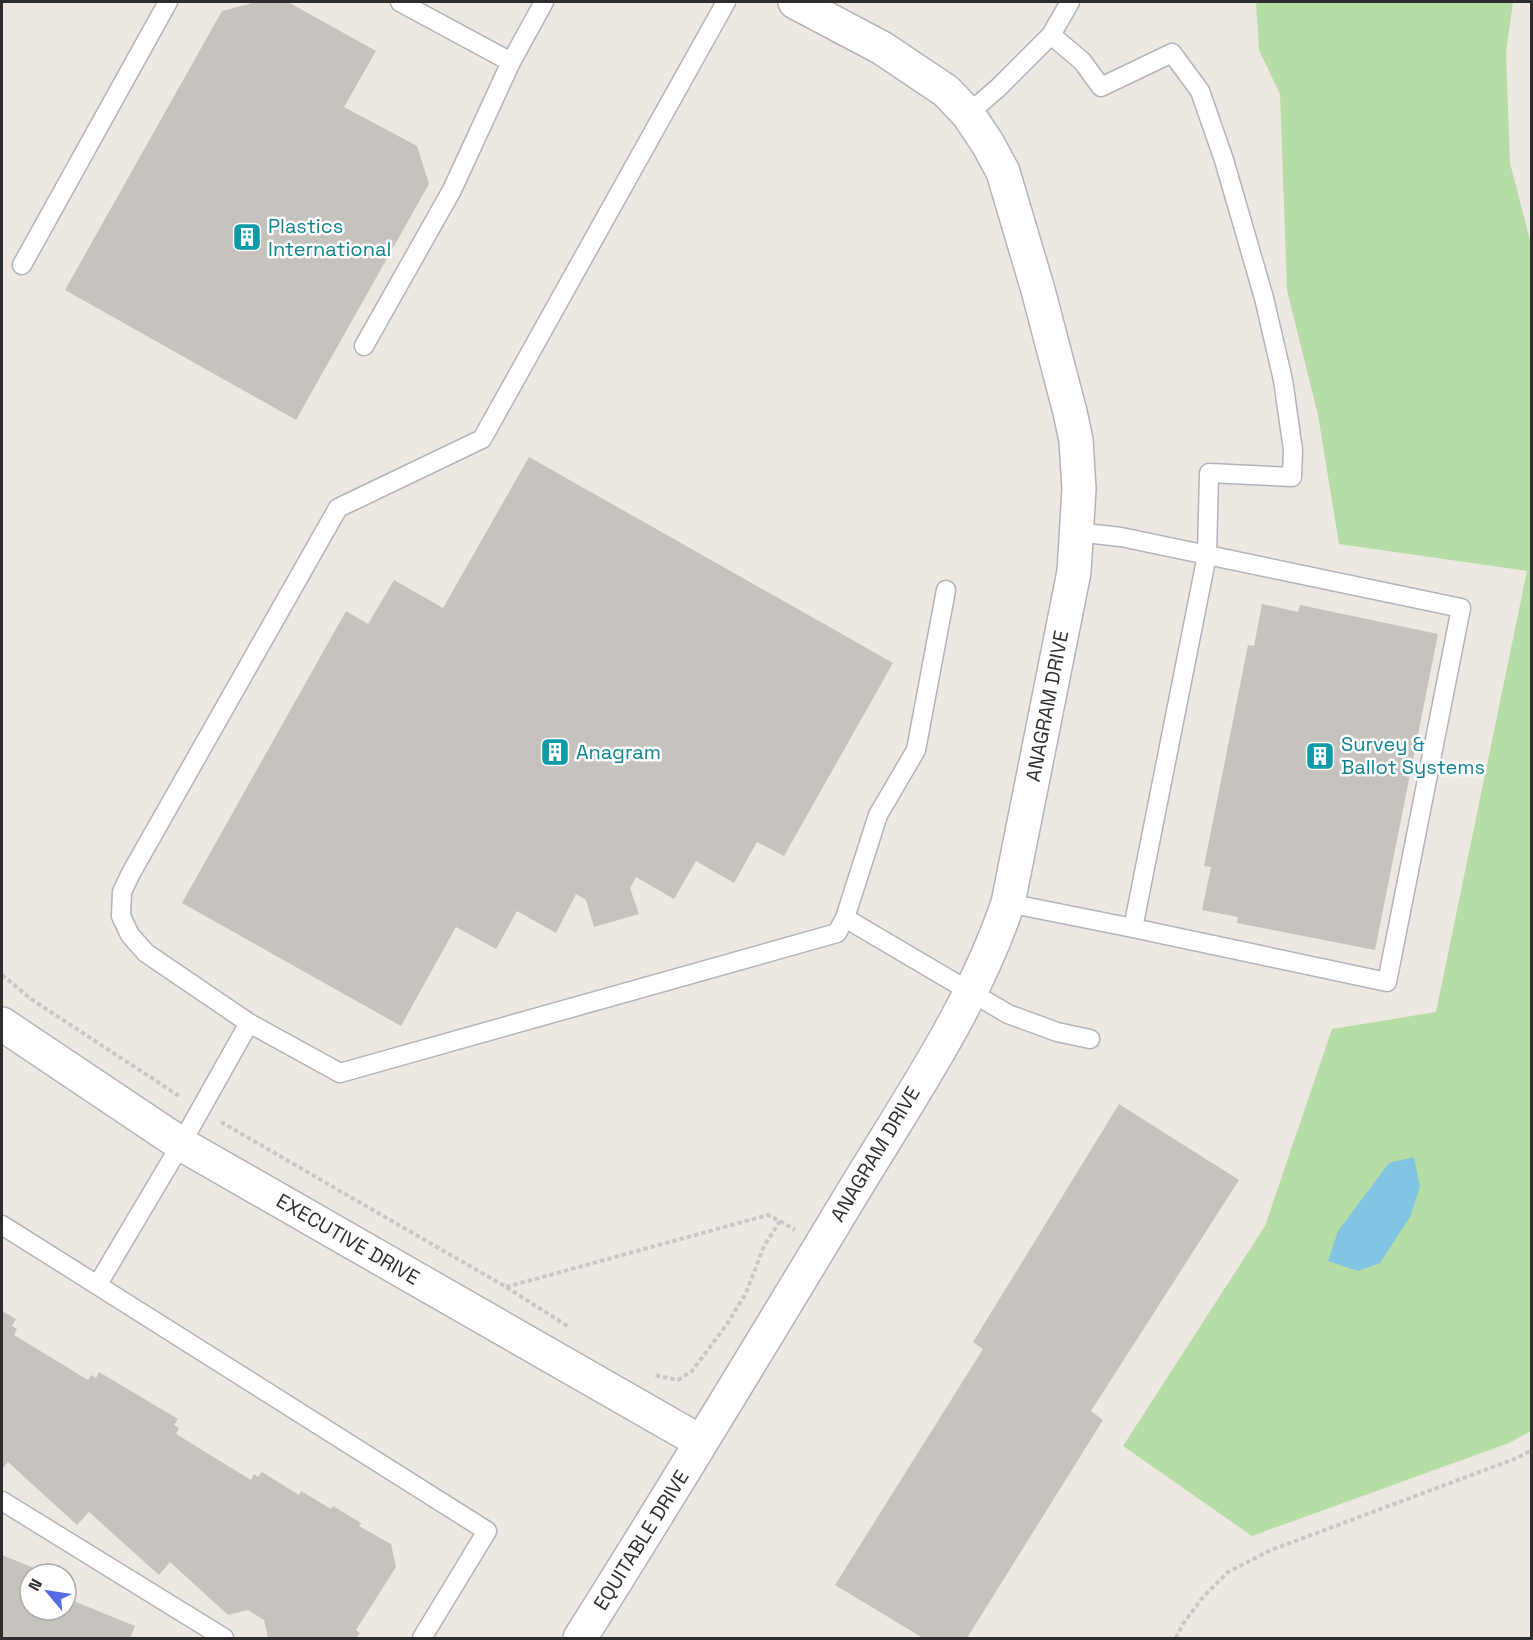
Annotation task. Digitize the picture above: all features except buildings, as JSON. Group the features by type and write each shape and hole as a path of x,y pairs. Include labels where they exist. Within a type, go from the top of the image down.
{"street":[{"name":"ANAGRAM DRIVE","path":"701,1442 957,1020 996,941 1008,903 1074,572 1079,489 1076,440 1038,290 1003,172 968,114 946,92 882,48 795,2"},
{"name":"EXECUTIVE DRIVE","path":"2,1024 181,1144 701,1442"},
{"name":"EQUITABLE DRIVE","path":"580,1638 701,1442"}],"lane":[{"path":"22,265 168,2"},
{"path":"400,2 511,62"},
{"path":"364,346 452,190 511,62 544,2"},
{"path":"726,2 482,439 338,508 122,892 121,916 130,935 146,954 249,1023 340,1073 837,933 845,918 878,815 916,750 946,590"},
{"path":"968,114 999,87 1051,35 1070,2"},
{"path":"1051,35 1082,61 1101,87 1172,53 1200,91 1224,160 1264,298 1283,380 1293,450 1292,477 1209,473 1207,555 1133,928"},
{"path":"1008,903 1388,982 1457,631 1461,608 1121,537 1076,532"},
{"path":"845,918 1008,1014 1057,1032 1090,1039"},
{"path":"98,1284 249,1023"},
{"path":"2,1225 487,1531 422,1638"},
{"path":"2,1501 224,1638"}],"path":[{"path":"2,975 31,999 200,1110 506,1287 575,1330"},
{"path":"506,1287 768,1215 780,1221 764,1246 746,1293 692,1371 678,1380 648,1374"},
{"path":"1176,1638 1183,1624 1203,1597 1228,1572 1271,1550 1517,1458 1532,1450"}],"green space":[{"path":"1256,2 1513,2 1506,53 1510,163 1532,248 1531,1431 1509,1443 1252,1536 1123,1446 1265,1226 1332,1029 1436,1012 1527,571 1339,544 1318,415 1287,290 1280,94 1259,50"}],"water":[{"path":"1414,1157 1420,1187 1410,1217 1380,1263 1358,1271 1328,1261 1338,1231 1389,1163"}],"place":[{"name":"Plastics International","path":"247,237"},
{"name":"Anagram","path":"555,752"},
{"name":"Survey & Ballot Systems","path":"1320,756"}]}
